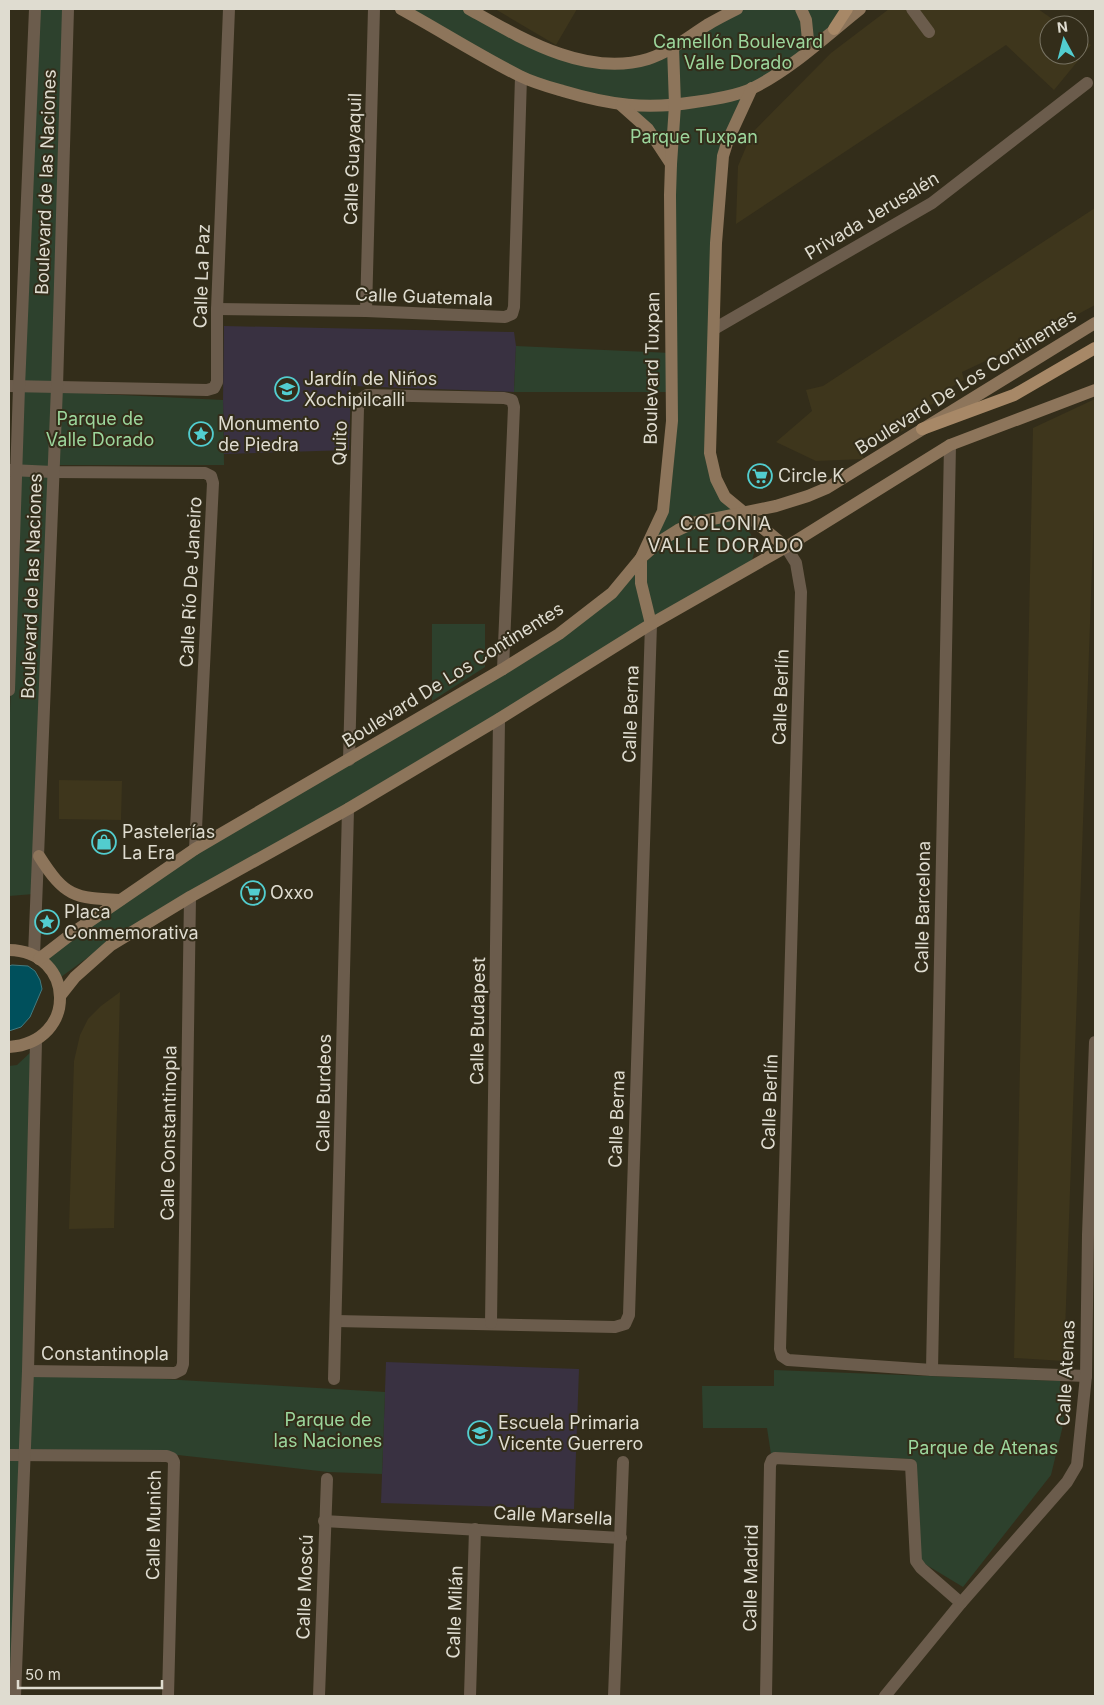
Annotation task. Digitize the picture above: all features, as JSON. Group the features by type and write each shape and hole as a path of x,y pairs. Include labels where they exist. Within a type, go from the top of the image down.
{"main road":[{"path":"834,29 847,9"},
{"path":"922,429 1014,395 1095,348"}],"street":[{"name":"Boulevard de las Naciones","path":"9,690 14,386 35,9"},
{"name":"Boulevard de las Naciones","path":"37,957 68,9"},
{"name":"Calle La Paz","path":"57,387 207,390 214,388 217,382 217,309 229,9"},
{"name":"Calle Guayaquil","path":"366,311 374,9"},
{"path":"401,9 521,76 578,95 621,105 675,105 708,100 752,88 784,69 860,9"},
{"path":"469,9 530,43 568,56 598,63 628,64 649,59 674,47 707,25 737,9"},
{"path":"801,9 806,20 808,50"},
{"path":"912,9 929,32"},
{"name":"Boulevard Tuxpan","path":"651,624 642,583 641,558 663,511 672,421 671,164 675,105 674,47"},
{"name":"Calle Guatemala","path":"217,309 366,311 505,317 512,314 514,307 521,76"},
{"name":"Privada Jerusalén","path":"714,329 932,203 1087,83"},
{"path":"752,88 724,149 717,234 710,453 716,479 725,497 786,547"},
{"path":"621,105 648,129 671,164"},
{"name":"Boulevard De Los Continentes","path":"37,957 195,849 349,760 559,634 612,592 641,558 678,530 693,522 744,514 800,499 826,488 1095,323"},
{"path":"14,386 57,387"},
{"path":"60,996 75,976 110,945 190,897 348,809 499,719 651,624 786,547 950,445 1095,390"},
{"name":"Quito","path":"349,760 358,408 361,399 367,395 504,398 512,400 514,407 503,669"},
{"name":"Calle Barcelona","path":"932,1370 950,445"},
{"path":"13,470 53,472"},
{"name":"Calle Río De Janeiro","path":"53,472 205,473 211,476 213,483 195,849"},
{"name":"Calle Berlín","path":"786,547 796,563 801,592 780,1349 782,1356 788,1360 932,1370 1086,1376"},
{"name":"Calle Berna","path":"336,1321 615,1327 625,1324 628,1315 651,624"},
{"name":"Calle Budapest","path":"491,1323 499,719"},
{"name":"Calle Burdeos","path":"334,1379 348,809"},
{"path":"39,856 52,876 62,887 74,895 89,899 120,900"},
{"name":"Calle Constantinopla","path":"181,1370 183,1364 190,897"},
{"path":"9,950 20,950 37,957 54,975 60,996 59,1009 54,1022 46,1032 36,1041 23,1046 9,1048"},
{"path":"15,1696 28,1371 36,1041"},
{"name":"Calle Atenas","path":"885,1696 1072,1475 1077,1465 1086,1376 1088,1235 1095,1042"},
{"name":"Constantinopla","path":"28,1371 175,1373 181,1370"},
{"name":"Calle Munich","path":"9,1455 167,1456 172,1458 174,1462 168,1696"},
{"name":"Calle Madrid","path":"766,1696 770,1475 772,1460 775,1458 911,1465 913,1469 916,1561 920,1568 961,1604"},
{"path":"621,1538 623,1462"},
{"name":"Calle Moscú","path":"319,1696 327,1479"},
{"name":"Calle Marsella","path":"324,1521 621,1538 614,1696"},
{"name":"Calle Milán","path":"470,1696 475,1529"}],"shaded area":[{"path":"495,9 577,9 556,45"},
{"path":"889,9 1038,9 1047,15 1039,15 1039,65 1075,65 1054,90 1006,45 736,224 738,166 752,133 831,53"},
{"path":"1095,208 1095,305 1030,340 962,372 964,380 944,391 945,397 927,407 922,402 908,414 913,425 897,434 893,425 889,430 856,441 864,459 816,461 776,442 812,411 806,390 823,386"},
{"name":"Jardín de Niños Xochipilcalli","path":"224,326 514,332 516,346 514,392 351,386 349,450 224,454"},
{"path":"1095,399 1095,482 1064,1361 1014,1358 1033,428"},
{"path":"59,780 122,781 121,820 59,819"},
{"path":"120,992 114,1228 69,1229 74,1061 80,1035 88,1019 101,1006"},
{"name":"Escuela Primaria Vicente Guerrero","path":"386,1362 579,1369 574,1509 381,1503"}],"green space":[{"path":"35,9 68,9 34,894 9,896 9,740"},
{"name":"Camellón Boulevard Valle Dorado","path":"405,9 465,9 530,45 628,65 744,9 799,9 806,49 752,86 708,97 621,103 522,75"},
{"name":"Camellón Boulevard Valle Dorado","path":"803,9 846,9 809,47"},
{"name":"Parque Tuxpan","path":"750,90 723,149 715,479 741,513 714,516 644,555 659,524 667,472 672,164 624,106"},
{"path":"516,346 671,353 671,392 514,392"},
{"name":"Parque de Valle Dorado","path":"60,392 223,400 224,465 58,465"},
{"path":"735,519 751,534 754,553 751,564 499,716 117,936 61,977 46,954 196,849 503,671 627,579 679,532"},
{"path":"432,624 485,624 485,667 432,701"},
{"name":"Parque de las Naciones","path":"33,1050 28,1371 385,1392 382,1474 328,1472 178,1455 25,1455 15,1696 9,1696 9,1066 17,1065"},
{"name":"Parque de Atenas","path":"774,1370 1060,1381 1064,1421 1051,1475 963,1587 920,1561 914,1459 771,1454 767,1428 703,1428 702,1386 774,1386"}],"water":[{"path":"9,966 28,966 35,971 42,989 30,1017 21,1027 9,1031"}],"place":[{"name":"Jardín de Niños Xochipilcalli","path":"287,389"},
{"name":"Monumento de Piedra","path":"201,434"},
{"name":"Circle K","path":"760,476"},
{"name":"Pastelerías La Era","path":"104,842"},
{"name":"Oxxo","path":"253,893"},
{"name":"Placa Conmemorativa","path":"47,922"},
{"name":"Escuela Primaria Vicente Guerrero","path":"480,1433"}],"district":[{"name":"COLONIA VALLE DORADO","path":"726,534"}]}
